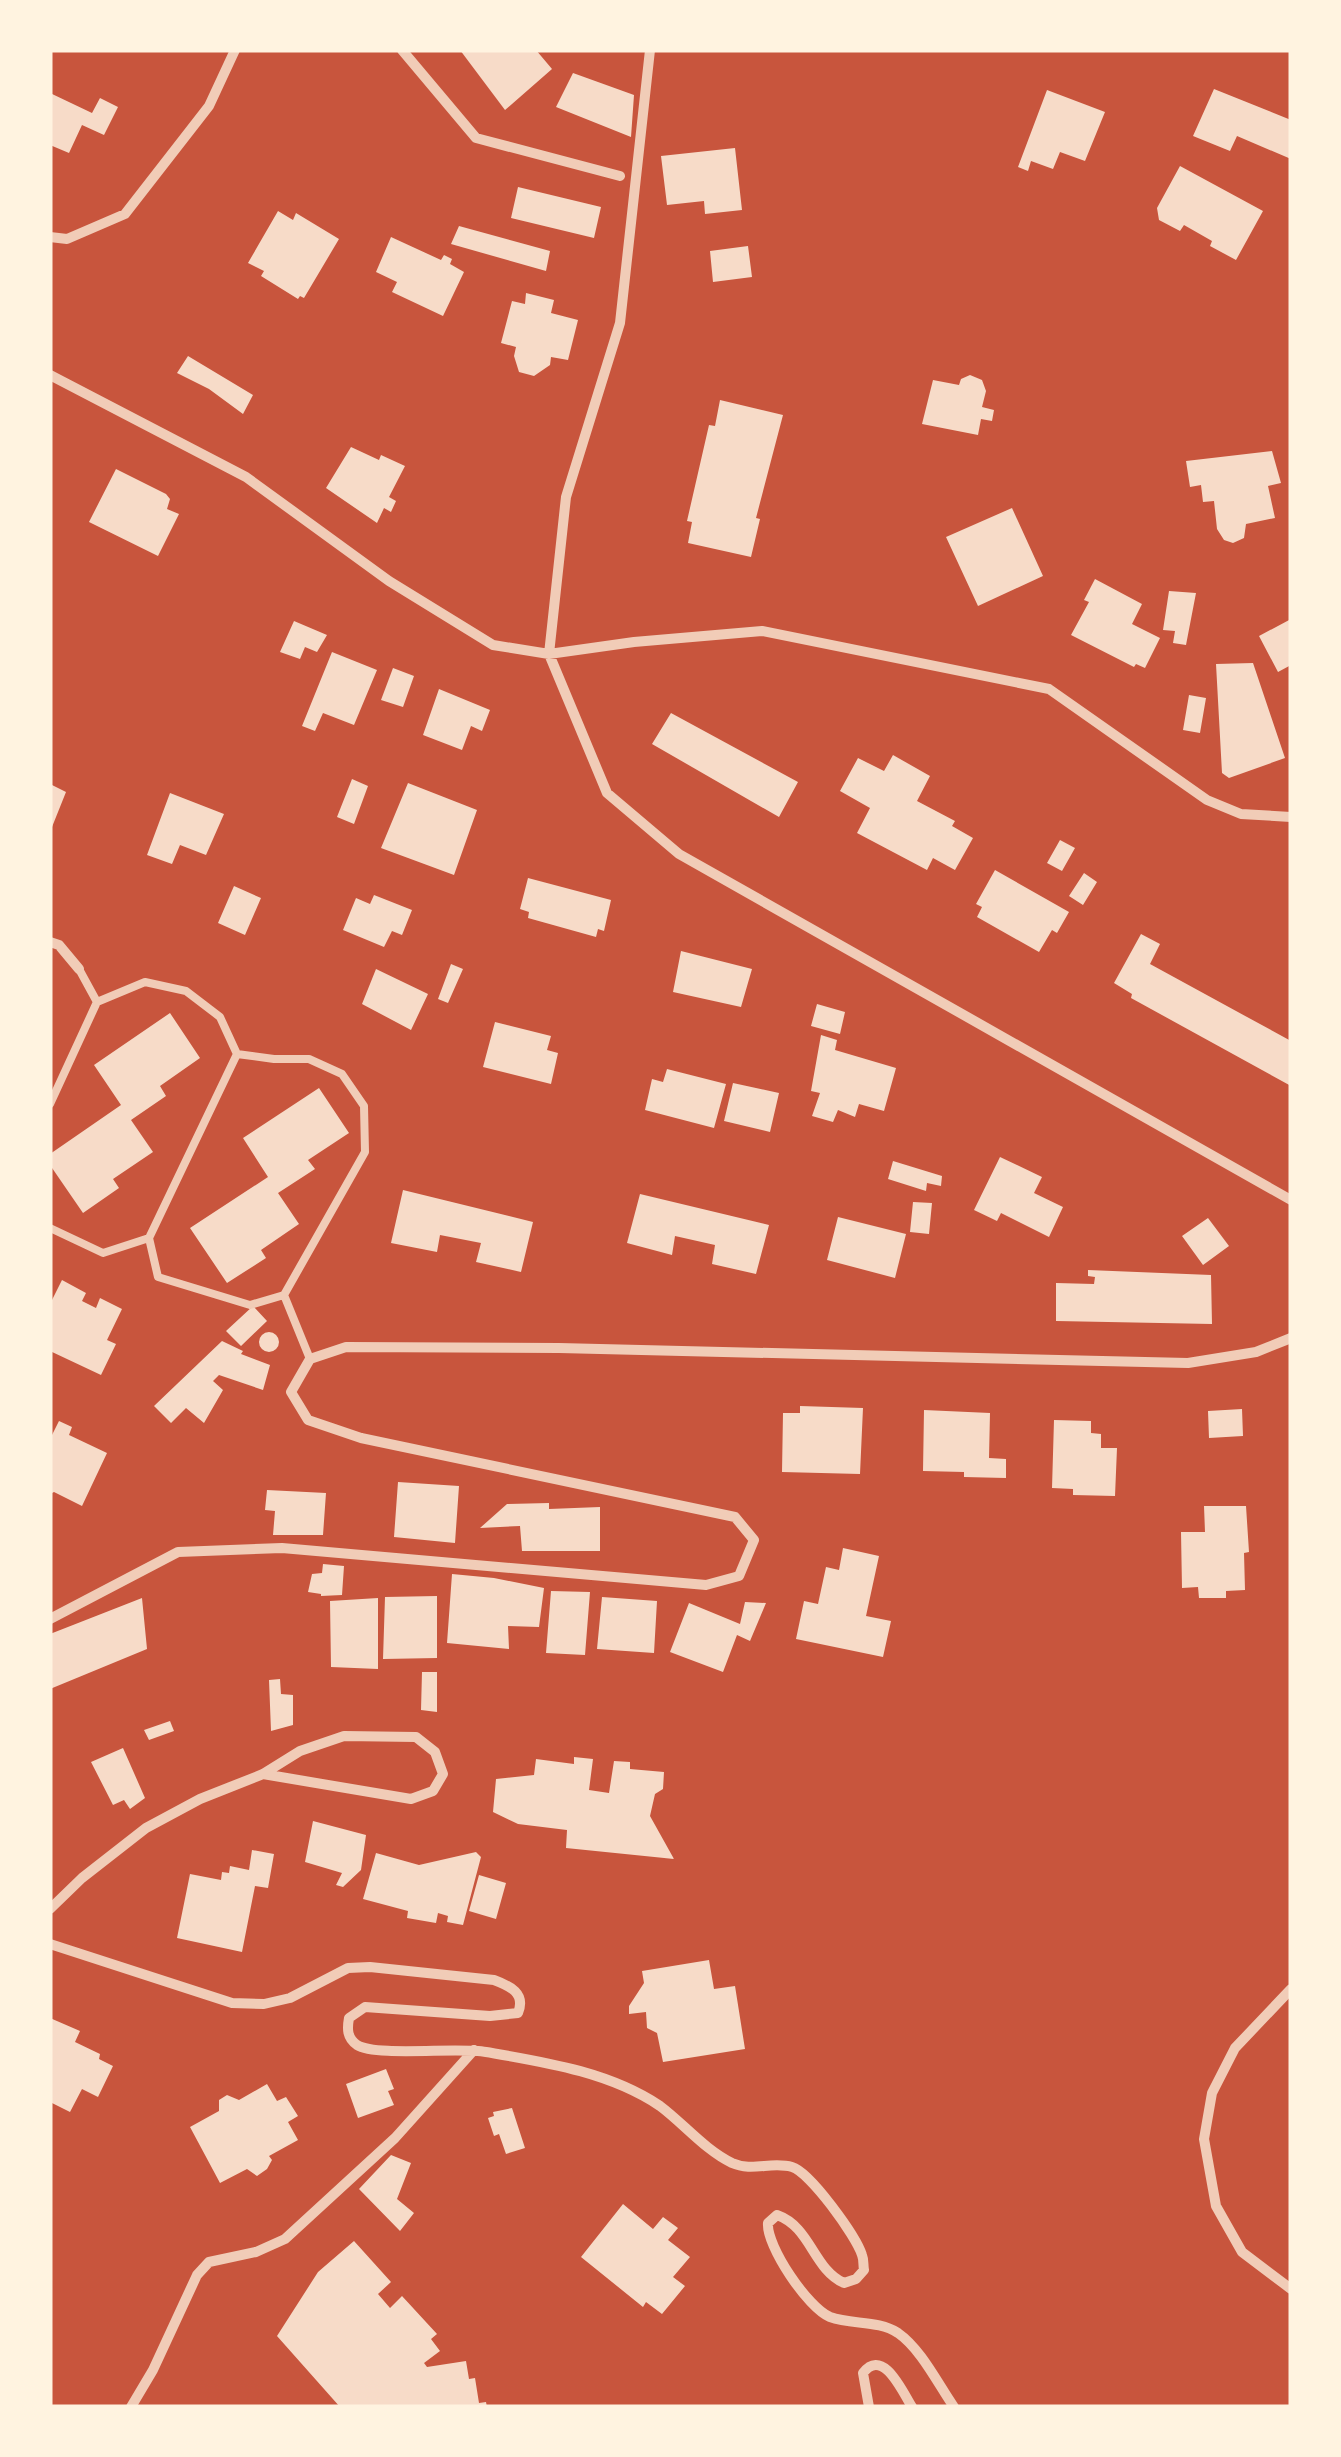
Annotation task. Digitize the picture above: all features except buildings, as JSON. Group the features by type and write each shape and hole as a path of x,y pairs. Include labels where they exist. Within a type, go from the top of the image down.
{"street":[{"path":"50,238 67,239 126,214 209,106 235,50"},
{"path":"402,50 476,138 620,176"},
{"path":"650,50 620,323 566,496 549,654 607,793 679,854 1291,1200"},
{"path":"50,375 246,476 390,581 493,644 549,654 762,631 1049,690 1207,800 1240,814 1291,817"},
{"path":"50,942 79,969"},
{"path":"50,1619 178,1552 282,1548 706,1585 739,1576 754,1540 735,1516 361,1438 308,1420 291,1392 310,1359 346,1347 558,1348 1188,1363 1256,1352 1291,1338"},
{"path":"50,1909 82,1878 146,1828 200,1799 263,1774 300,1751 344,1736 416,1737 435,1752 443,1774 433,1790 411,1799 263,1774"},
{"path":"50,1944 232,2003 264,2004 290,1998 348,1968 370,1967 507,1984 519,1994 522,2004 518,2012 508,2016 379,2005 355,2011 347,2027 354,2042 370,2049 474,2050 583,2072 658,2105 735,2164 758,2168 784,2165 802,2170 862,2254 864,2270 856,2280 844,2283 832,2278 800,2228 777,2215 768,2222 772,2246 810,2302 824,2314 846,2322 892,2329 906,2339 954,2407"},
{"path":"1291,1989 1236,2048 1212,2092 1204,2139 1216,2206 1242,2252 1291,2289"},
{"path":"131,2407 154,2370 196,2275 209,2262 256,2252 284,2238 395,2138 474,2050"},
{"path":"870,2407 864,2373 876,2363 885,2366 912,2407"}],"lane":[{"path":"79,969 97,1002"},
{"path":"50,1104 97,1002 146,982 186,990 220,1017 237,1054"},
{"path":"237,1054 274,1060 309,1059 342,1074 364,1106 365,1152 284,1296 250,1305 158,1276 149,1238 237,1054"},
{"path":"50,1228 103,1253 149,1238"},
{"path":"284,1296 310,1359"}]}
